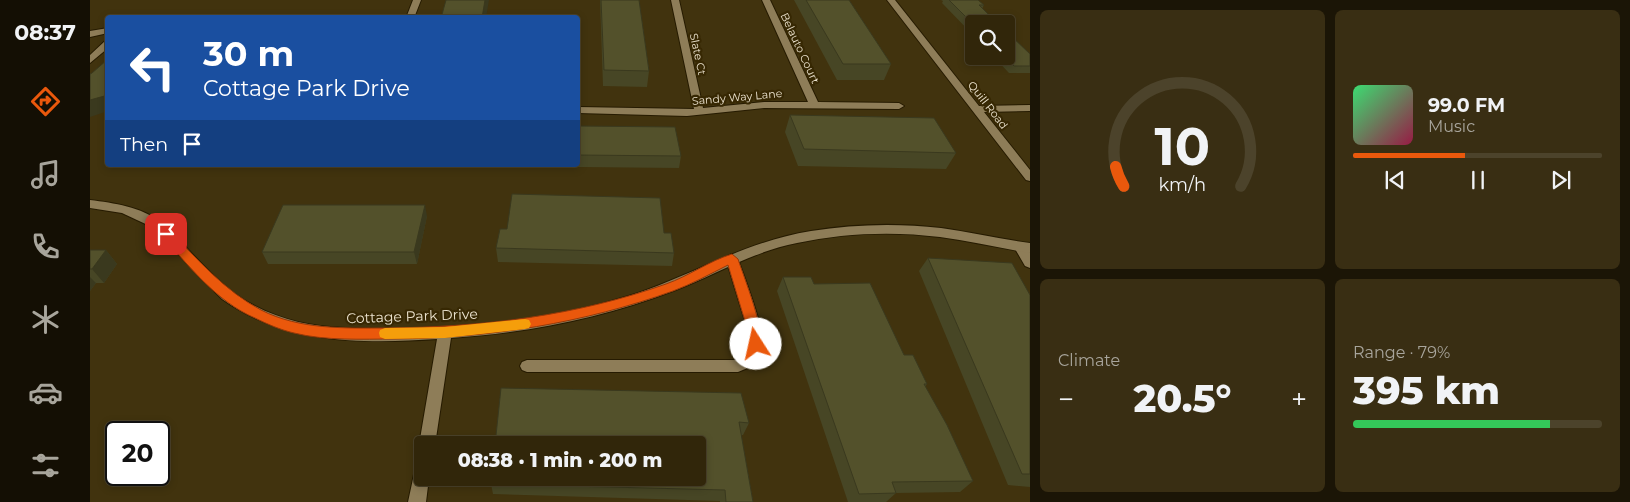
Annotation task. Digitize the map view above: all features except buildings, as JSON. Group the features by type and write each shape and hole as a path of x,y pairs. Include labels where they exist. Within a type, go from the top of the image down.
{"street":[{"path":"411,15 418,0"},
{"name":"Slate Ct","path":"676,0 699,112"},
{"name":"Belauto Court","path":"766,0 814,105"},
{"name":"Quill Road","path":"891,0 1030,177"},
{"path":"90,34 105,31"},
{"path":"90,60 105,46"},
{"name":"Sandy Way Lane","path":"580,110 687,113 764,105 899,106"},
{"path":"977,110 1030,108"},
{"name":"Cottage Park Drive","path":"90,204 122,209 142,216 159,226 201,272 229,296 258,314 295,328 343,334 445,333 518,325 588,312 670,287 732,259 780,242 821,234 879,230 927,231 1025,247"},
{"path":"1025,247 1030,263"},
{"path":"527,366 738,366 757,358 755,331 732,259"},
{"path":"428,436 445,333"},
{"path":"417,502 420,486"}],"slow traffic":[{"path":"385,333 445,333 525,324"}],"route":[{"path":"166,234 201,272 229,296 258,314 295,328 343,334 445,333 518,325 588,312 670,287 732,259 755,331 756,344"}]}
